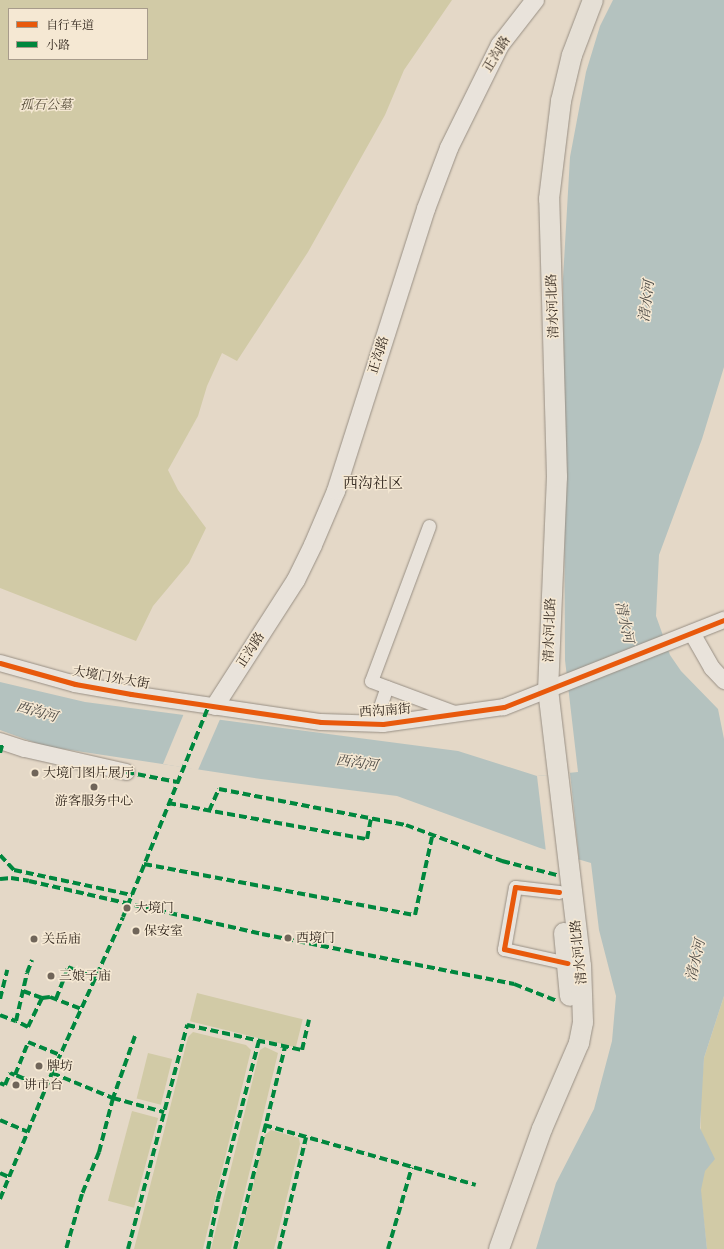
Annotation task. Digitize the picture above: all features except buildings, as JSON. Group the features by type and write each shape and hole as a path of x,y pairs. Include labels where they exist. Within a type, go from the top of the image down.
{"main road":[{"name":"正沟路","path":"220,707 296,580 313,546 336,491 426,209 449,148 500,45 535,0"},
{"name":"正沟路","path":"220,707 306,581 325,540 341,498 433,214 456,150 504,50 541,0"},
{"name":"清水河北路","path":"498,1249 542,1129 579,1043 583,1022 581,966 563,860 554,775 550,689 549,477 542,200 553,99 565,54 585,0"},
{"name":"清水河北路","path":"550,689 557,477 549,199 561,101 572,55 593,0"},
{"name":"清水河北路","path":"487,1249 521,1152 567,1040 571,1022 567,963 559,892 563,860"}],"street":[{"path":"429,526 371,681 462,715"},
{"name":"西沟南街","path":"220,707 321,722 374,724 462,715 504,707 724,620"},
{"path":"692,633 712,668 724,681"},
{"name":"大境门外大街","path":"0,663 75,684 220,707"},
{"path":"374,724 387,687"},
{"path":"0,741 25,749 126,772"},
{"path":"559,892 515,887 504,949 567,963"}],"green space":[{"name":"孤石公墓","path":"0,0 452,0 404,70 385,115 308,252 237,361 222,353 207,386 198,416 168,470 178,490 206,528 189,563 153,606 136,641 0,588"},
{"path":"197,993 303,1019 296,1048 190,1021"},
{"path":"724,996 724,1249 707,1249 700,1187 701,1093 704,1058"},
{"path":"193,1032 246,1045 251,1050 203,1249 134,1249 188,1037"},
{"path":"265,1047 278,1053 231,1249 211,1249 260,1050"},
{"path":"148,1053 172,1059 161,1105 137,1099"},
{"path":"132,1111 158,1118 134,1208 108,1201"},
{"path":"271,1130 299,1138 300,1144 274,1249 238,1249 265,1135"}],"water":[{"path":"613,0 724,0 724,367 702,439 659,555 656,616 670,655 681,671 718,709 724,739 724,996 704,1058 700,1128 715,1159 705,1171 701,1190 707,1249 536,1249 556,1183 594,1109 612,1041 616,996 599,930 591,863 540,848 397,796 261,779 44,746 0,730 0,682 85,702 458,751 537,776 578,772 565,660 563,279 570,157 586,72 600,26"}],"pier":[{"path":"185,711 221,717 198,770 163,764"},
{"path":"570,773 579,858 573,859 546,852 537,776"}],"marked path":[{"path":"0,1199 52,1073 123,917 209,705"},
{"path":"0,753 3,742"},
{"path":"126,772 177,782"},
{"path":"209,811 219,789 406,825 502,861 557,875"},
{"path":"168,803 367,839 371,819"},
{"path":"144,864 415,915 432,837"},
{"path":"0,855 14,870 132,895"},
{"path":"0,879 11,878 29,881 262,934 514,984 557,1001"},
{"path":"23,991 42,998 28,1027 16,1021 27,973 32,960"},
{"path":"56,999 68,967 96,978"},
{"path":"0,999 7,970"},
{"path":"42,998 50,997 82,1009"},
{"path":"0,1015 16,1021"},
{"path":"128,1249 187,1025 302,1050 309,1020"},
{"path":"135,1036 113,1098 164,1112"},
{"path":"208,1249 218,1199 259,1041"},
{"path":"46,1088 15,1075 28,1042 61,1055"},
{"path":"235,1249 285,1047"},
{"path":"0,1083 5,1085 10,1073 15,1075"},
{"path":"52,1073 113,1098 99,1152 82,1194 66,1249"},
{"path":"0,1120 28,1132"},
{"path":"264,1125 476,1185"},
{"path":"279,1249 306,1137"},
{"path":"388,1249 412,1167"},
{"path":"0,1173 9,1177"}],"cycle path":[{"path":"0,663 75,684 131,694 321,722 383,724 504,707 724,620"},
{"path":"559,892 515,887 504,949 567,963"}],"place":[{"name":"大境门图片展厅","path":"35,773"},
{"name":"游客服务中心","path":"94,787"},
{"name":"大境门","path":"127,908"},
{"name":"保安室","path":"136,931"},
{"name":"西境门","path":"288,938"},
{"name":"关岳庙","path":"34,939"},
{"name":"三娘子庙","path":"51,976"},
{"name":"牌坊","path":"39,1066"},
{"name":"讲市台","path":"16,1085"}],"district":[{"name":"西沟社区","path":"373,483"}],"water label":[{"name":"清水河","path":"646,301"},
{"name":"清水河","path":"625,622"},
{"name":"西沟河","path":"37,711"},
{"name":"西沟河","path":"357,762"},
{"name":"清水河","path":"695,960"}]}
